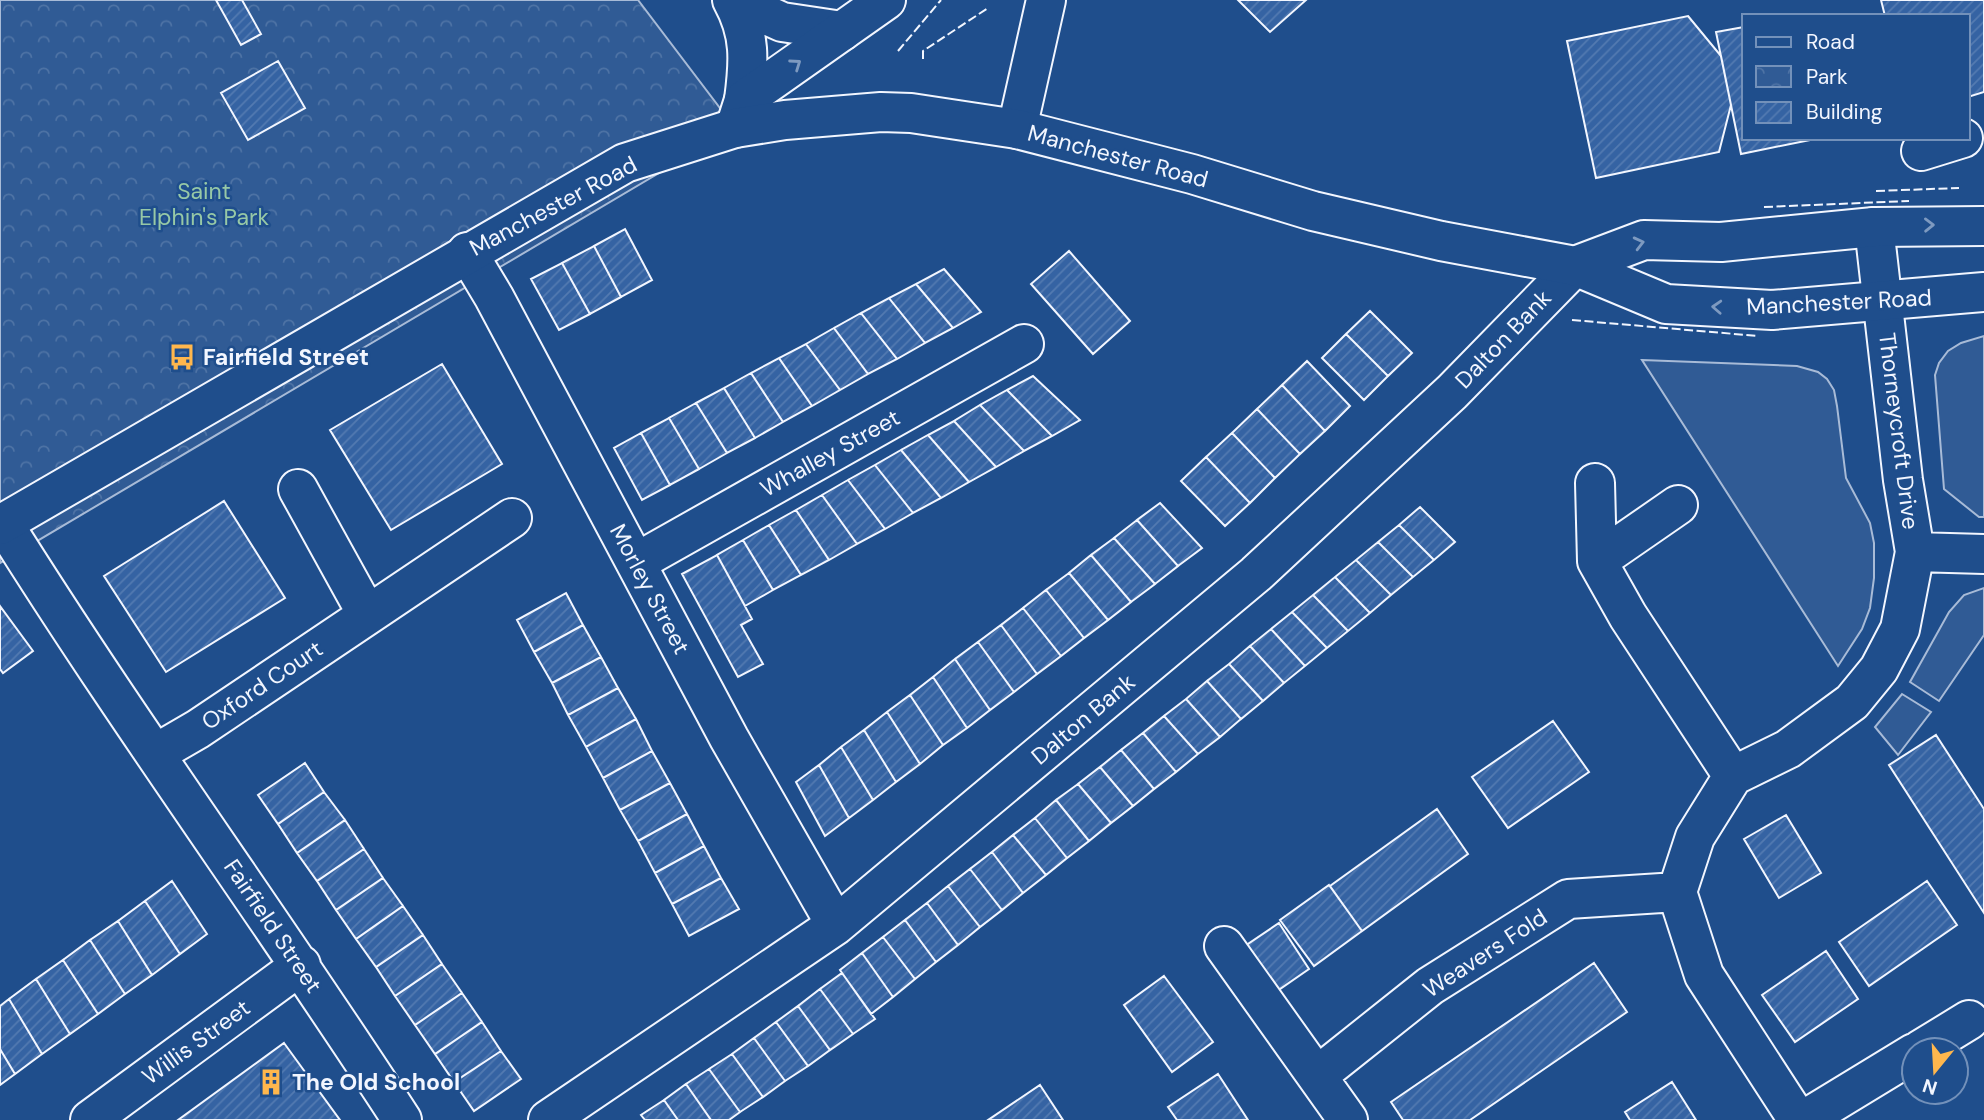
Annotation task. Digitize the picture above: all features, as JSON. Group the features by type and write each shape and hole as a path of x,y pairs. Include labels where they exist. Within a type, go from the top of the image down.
{"street":[{"path":"733,0 782,22 842,31"},
{"path":"733,0 744,22 749,41 740,114"},
{"path":"740,114 842,31 886,0"},
{"path":"1017,130 1046,0"},
{"name":"Manchester Road","path":"2,524 467,252 625,163 740,114 785,120 881,112 1017,130 1192,174 1313,211 1441,241 1575,266 1666,304 1772,310 1984,292"},
{"path":"1921,151 1956,140"},
{"path":"1575,266 1644,240 1721,242 1874,227 1984,226"},
{"name":"Thorneycroft Drive","path":"1732,776 1788,749 1852,702 1879,669 1899,629 1915,552 1874,227"},
{"name":"Morley Street","path":"467,252 637,562 729,738 836,925"},
{"name":"Dalton Bank","path":"548,1120 836,925 1256,574 1452,392 1575,266"},
{"name":"Whalley Street","path":"637,562 1024,344"},
{"path":"1595,483 1597,561 1628,615 1732,776 1695,837 1677,892 1704,975 1798,1120"},
{"path":"298,489 367,614"},
{"path":"1597,561 1678,505"},
{"name":"Oxford Court","path":"155,754 198,729 512,518"},
{"name":"Fairfield Street","path":"2,524 155,754 302,965 402,1120"},
{"name":"Thorneycroft Drive","path":"1915,552 1984,554"},
{"name":"Weavers Fold","path":"1317,1076 1430,986 1568,899 1677,892"},
{"path":"1224,946 1348,1120"},
{"name":"Willis Street","path":"90,1120 302,965"},
{"path":"1943,1036 1969,1020"},
{"path":"1804,1120 1900,1062"}],"shaded area":[{"path":"1984,336 1984,517 1979,517 1944,489 1935,375 1939,363 1948,351 1961,343"},
{"path":"1642,360 1797,366 1818,372 1827,379 1834,390 1846,478 1870,523 1874,543 1874,578 1870,608 1862,629 1838,666"},
{"path":"1984,588 1984,635 1939,701 1910,682 1949,612 1964,595"},
{"path":"1902,694 1931,712 1898,755 1875,727"}],"green space":[{"name":"Saint Elphin's Park","path":"0,0 638,0 735,128 0,563"}],"building":[{"path":"216,0 242,0 261,34 241,45"},
{"path":"1238,0 1306,0 1270,32"},
{"path":"1881,0 1984,0 1984,92 1970,96 1970,14 1884,14"},
{"path":"1688,16 1721,56 1731,105 1719,152 1596,178 1567,41"},
{"path":"1742,27 1742,140 1810,140 1741,154 1716,32"},
{"path":"278,61 305,108 248,140 221,93"},
{"path":"625,229 652,280 621,297 594,246"},
{"path":"594,246 621,297 590,314 562,263"},
{"path":"1069,251 1130,321 1093,354 1031,284"},
{"path":"562,263 590,314 559,330 531,279"},
{"path":"944,269 981,312 953,328 916,284"},
{"path":"916,284 953,328 925,343 889,298"},
{"path":"889,298 925,343 897,359 861,313"},
{"path":"1370,311 1412,353 1388,376 1346,334"},
{"path":"861,313 897,359 868,374 834,328"},
{"path":"834,328 868,374 840,390 806,344"},
{"path":"1346,334 1388,376 1364,400 1322,358"},
{"path":"806,344 840,390 812,406 779,358"},
{"path":"779,358 812,406 783,422 751,373"},
{"path":"1307,361 1350,406 1325,431 1282,385"},
{"path":"442,364 502,464 391,530 330,430"},
{"path":"751,373 783,422 755,438 724,388"},
{"path":"1033,376 1080,420 1052,436 1007,390"},
{"path":"1282,385 1325,431 1300,454 1257,409"},
{"path":"724,388 755,438 727,453 696,403"},
{"path":"1007,390 1052,436 1024,451 980,405"},
{"path":"696,403 727,453 699,469 669,418"},
{"path":"980,405 1024,451 996,467 954,421"},
{"path":"1257,409 1300,454 1275,478 1232,433"},
{"path":"669,418 699,469 670,485 641,433"},
{"path":"954,421 996,467 969,482 928,435"},
{"path":"641,433 670,485 642,500 614,448"},
{"path":"1232,433 1275,478 1250,503 1206,457"},
{"path":"928,435 969,482 941,498 901,450"},
{"path":"901,450 941,498 913,513 875,465"},
{"path":"1206,457 1250,503 1225,526 1181,481"},
{"path":"875,465 913,513 885,529 848,480"},
{"path":"848,480 885,529 857,544 822,495"},
{"path":"822,495 857,544 829,560 796,510"},
{"path":"224,501 285,598 166,672 104,576"},
{"path":"1160,503 1202,548 1178,566 1137,520"},
{"path":"1420,507 1455,542 1434,560 1399,525"},
{"path":"796,510 829,560 801,575 769,525"},
{"path":"1137,520 1178,566 1155,584 1114,538"},
{"path":"769,525 801,575 773,590 743,540"},
{"path":"1399,525 1434,560 1413,577 1378,542"},
{"path":"1114,538 1155,584 1131,602 1091,555"},
{"path":"743,540 773,590 745,606 717,555"},
{"path":"1378,542 1413,577 1391,595 1356,560"},
{"path":"717,555 752,619 741,625 763,664 738,677 682,574"},
{"path":"1091,555 1131,602 1108,620 1069,573"},
{"path":"1356,560 1391,595 1370,613 1335,577"},
{"path":"1069,573 1108,620 1084,638 1046,590"},
{"path":"1335,577 1370,613 1348,631 1313,595"},
{"path":"1046,590 1084,638 1061,656 1023,608"},
{"path":"566,593 583,625 534,652 517,620"},
{"path":"1313,595 1348,631 1327,648 1292,612"},
{"path":"0,606 33,651 3,673 0,669"},
{"path":"1023,608 1061,656 1037,674 1001,625"},
{"path":"1292,612 1327,648 1305,666 1271,629"},
{"path":"583,625 601,657 552,683 534,652"},
{"path":"1001,625 1037,674 1014,692 978,642"},
{"path":"1271,629 1305,666 1284,683 1250,646"},
{"path":"978,642 1014,692 990,710 955,659"},
{"path":"1250,646 1284,683 1263,701 1229,664"},
{"path":"601,657 618,688 568,715 552,683"},
{"path":"955,659 990,710 967,728 933,677"},
{"path":"1229,664 1263,701 1241,719 1207,681"},
{"path":"933,677 967,728 943,745 910,695"},
{"path":"1207,681 1241,719 1220,737 1186,699"},
{"path":"618,688 636,719 586,747 568,715"},
{"path":"910,695 943,745 920,764 887,712"},
{"path":"1186,699 1220,737 1198,754 1164,716"},
{"path":"887,712 920,764 896,782 864,730"},
{"path":"1164,716 1198,754 1176,772 1143,733"},
{"path":"636,719 652,751 603,778 586,747"},
{"path":"1553,721 1589,772 1508,828 1472,777"},
{"path":"864,730 896,782 873,800 841,747"},
{"path":"1143,733 1176,772 1154,789 1121,750"},
{"path":"1936,735 1984,809 1984,913 1889,765"},
{"path":"841,747 873,800 849,818 819,765"},
{"path":"1121,750 1154,789 1133,806 1100,767"},
{"path":"652,751 670,783 620,810 603,778"},
{"path":"305,763 324,792 278,824 258,795"},
{"path":"819,765 849,818 825,836 796,782"},
{"path":"1100,767 1133,806 1111,823 1078,784"},
{"path":"670,783 687,814 638,841 620,810"},
{"path":"1078,784 1111,823 1089,841 1056,800"},
{"path":"324,792 345,820 297,853 278,824"},
{"path":"1056,800 1089,841 1067,858 1035,818"},
{"path":"1437,809 1468,854 1362,931 1330,886"},
{"path":"687,814 704,846 655,873 638,841"},
{"path":"1786,815 1821,873 1779,898 1744,839"},
{"path":"1035,818 1067,858 1046,875 1013,835"},
{"path":"345,820 364,849 317,881 297,853"},
{"path":"1013,835 1046,875 1023,893 992,852"},
{"path":"704,846 721,878 672,904 655,873"},
{"path":"364,849 383,878 336,910 317,881"},
{"path":"992,852 1023,893 1002,910 970,869"},
{"path":"970,869 1002,910 980,927 948,886"},
{"path":"383,878 403,906 356,939 336,910"},
{"path":"721,878 739,909 689,936 672,904"},
{"path":"172,881 207,934 180,954 145,901"},
{"path":"1927,881 1957,925 1869,986 1839,942"},
{"path":"1329,885 1362,931 1314,966 1280,920"},
{"path":"948,886 980,927 958,945 927,903"},
{"path":"145,901 180,954 152,975 118,921"},
{"path":"927,903 958,945 936,962 905,920"},
{"path":"403,906 423,935 376,967 356,939"},
{"path":"905,920 936,962 915,979 883,937"},
{"path":"118,921 152,975 125,994 90,940"},
{"path":"1279,923 1309,969 1267,998 1236,952"},
{"path":"423,935 442,964 395,996 376,967"},
{"path":"883,937 915,979 893,997 862,953"},
{"path":"90,940 125,994 98,1014 63,960"},
{"path":"1826,951 1858,999 1795,1042 1762,995"},
{"path":"862,953 893,997 871,1014 840,970"},
{"path":"63,960 98,1014 70,1034 36,979"},
{"path":"1594,963 1627,1012 1470,1120 1403,1120 1391,1102"},
{"path":"442,964 462,993 415,1025 395,996"},
{"path":"842,973 875,1019 853,1034 820,989"},
{"path":"1164,976 1213,1042 1172,1072 1124,1005"},
{"path":"36,979 70,1034 42,1054 9,999"},
{"path":"820,989 853,1034 830,1050 798,1006"},
{"path":"462,993 482,1022 435,1054 415,1025"},
{"path":"9,999 42,1054 15,1074 0,1049 0,1006"},
{"path":"798,1006 830,1050 808,1066 776,1022"},
{"path":"482,1022 501,1051 454,1082 435,1054"},
{"path":"776,1022 808,1066 785,1081 754,1038"},
{"path":"754,1038 785,1081 763,1097 732,1054"},
{"name":"The Old School","path":"284,1043 340,1120 178,1120"},
{"path":"0,1049 15,1074 0,1085"},
{"path":"501,1051 521,1079 474,1111 454,1082"},
{"path":"732,1054 763,1097 740,1112 709,1069"},
{"path":"709,1069 740,1112 729,1120 711,1120 686,1084"},
{"path":"1218,1074 1248,1120 1177,1120 1168,1107"},
{"path":"1672,1082 1696,1120 1630,1120 1625,1112"},
{"path":"686,1084 711,1120 678,1120 664,1100"},
{"path":"1040,1085 1063,1120 988,1120"},
{"path":"664,1100 678,1120 645,1120 641,1115"}],"fence":[{"path":"898,51 941,0"},
{"path":"923,59 923,51 988,8"},
{"path":"1876,191 1959,188"},
{"path":"1764,207 1909,201"},
{"path":"1572,320 1758,336"}],"place":[{"name":"Fairfield Street","path":"182,357"},
{"name":"The Old School","path":"271,1082"}]}
